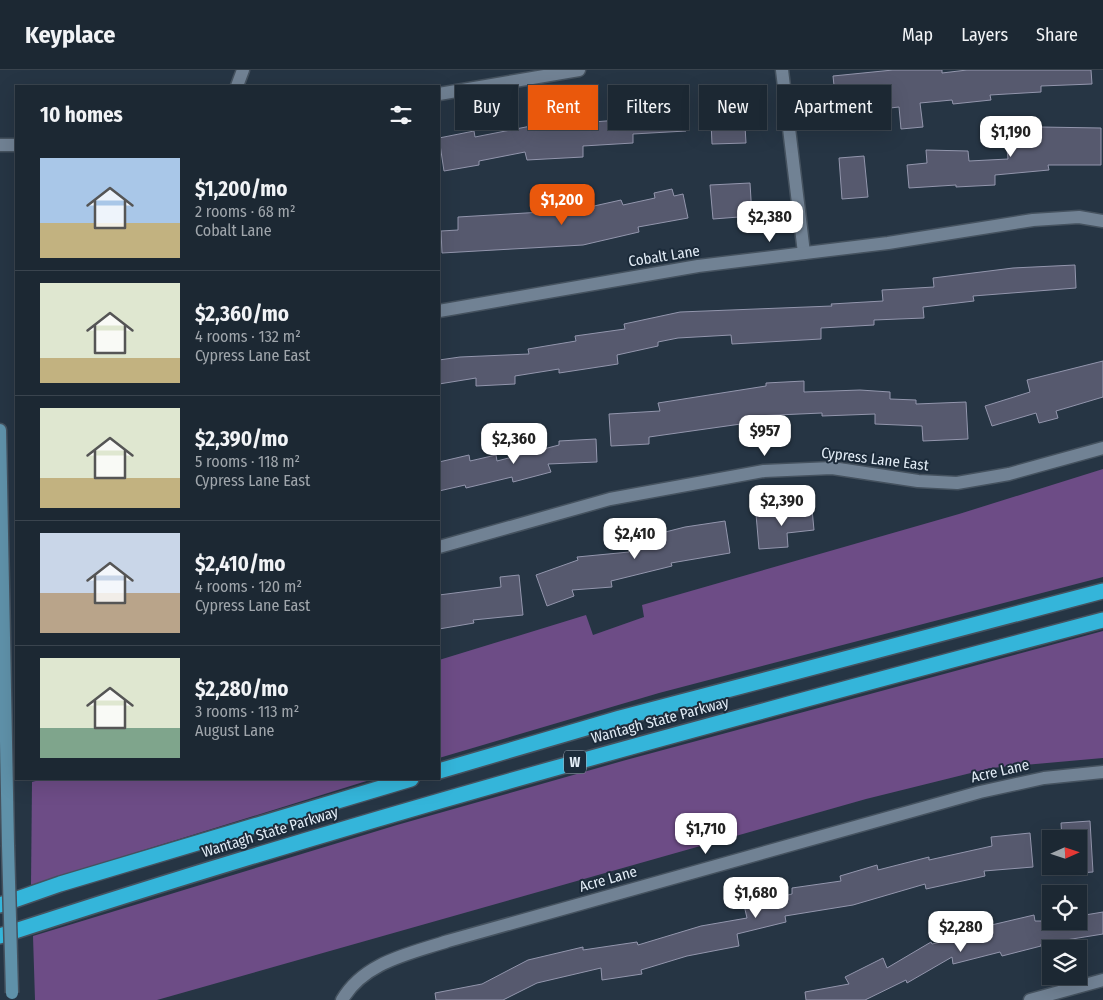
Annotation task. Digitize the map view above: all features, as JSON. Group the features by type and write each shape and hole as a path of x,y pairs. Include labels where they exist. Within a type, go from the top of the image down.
{"highway":[{"name":"Wantagh State Parkway","path":"440,771 620,718 1103,591"},
{"name":"Wantagh State Parkway","path":"0,936 145,888 667,735 1103,620"},
{"name":"Wantagh State Parkway","path":"0,905 60,884 408,780"}],"street":[{"path":"237,85 243,70"},
{"path":"440,94 579,70"},
{"path":"782,70 804,253"},
{"path":"0,145 15,144"},
{"name":"Cobalt Lane","path":"440,311 698,266 888,244 1034,220 1079,217 1103,221"},
{"path":"0,430 12,996"},
{"name":"Cypress Lane East","path":"440,547 610,499 764,471 832,468 918,481 957,483 1010,474 1103,448"},
{"name":"Acre Lane","path":"342,1000 346,993 371,969 384,962 448,941 980,792 1044,778 1103,772"},
{"path":"1030,1000 1103,980"}],"shaded area":[{"path":"1103,469 1103,577 659,693 440,758 440,660 586,615 593,635 644,617 642,605 959,514"},
{"path":"1103,631 1103,758 991,768 866,799 157,1000 35,1000 33,936 397,825 626,760"},
{"path":"39,780 370,780 31,885 32,782"}],"building":[{"path":"893,70 942,70 942,73 967,70 1091,70 1092,84 1041,86 1041,92 990,95 991,100 953,104 952,100 920,103 923,127 901,129 899,107 891,108 891,85 834,85 833,76"},
{"path":"608,121 608,130 686,131 633,134 633,143 583,146 583,157 527,160 525,152 479,161 479,165 444,171 440,138 474,131 475,137 528,127 528,130 598,130 598,122"},
{"path":"1040,127 1101,128 1101,165 1048,165 1049,170 995,175 995,185 909,188 907,165 927,163 926,150 968,151 969,161 1008,159 1007,149 1014,149 1012,130"},
{"path":"711,130 745,130 746,143 712,144"},
{"path":"864,156 868,197 842,199 839,158"},
{"path":"750,183 752,216 713,219 710,185"},
{"path":"672,189 674,196 683,194 688,218 638,227 639,232 583,245 442,253 441,231 458,230 458,217 594,209 594,206 621,200 623,205 655,198 654,193"},
{"path":"1075,265 1076,288 973,296 974,301 923,307 924,318 874,320 874,325 821,328 821,339 732,344 731,335 678,338 658,342 658,346 617,355 618,364 559,373 559,369 515,376 515,384 476,386 476,378 440,384 440,360 460,357 529,354 528,349 576,341 575,336 625,329 624,324 680,312 832,306 831,304 883,301 882,290 934,287 933,278 1013,268"},
{"path":"1103,361 1103,397 1056,411 1058,418 1039,423 1036,413 992,426 985,406 1030,392 1027,380"},
{"path":"804,381 804,392 860,390 890,392 890,399 916,400 916,404 966,402 968,439 923,441 922,426 875,424 875,414 822,416 822,413 754,416 755,422 649,437 649,444 611,446 609,414 660,411 658,403 766,386 766,383"},
{"path":"596,439 597,462 548,464 551,472 513,482 512,477 466,488 465,485 440,491 440,462 469,455 470,461 496,455 497,461 559,445 559,441"},
{"path":"812,509 814,530 787,533 788,547 759,549 756,514"},
{"path":"725,521 730,553 671,563 672,566 611,581 612,587 572,590 574,596 547,606 536,575 578,560 577,557 629,552 626,542 685,527"},
{"path":"519,575 523,615 473,620 474,623 440,629 440,595 501,587 500,577"},
{"path":"1090,821 1093,872 1088,872 1088,830 1061,830 1061,823"},
{"path":"1030,833 1033,867 984,871 985,876 926,889 925,884 853,905 785,916 786,922 737,934 739,946 687,956 641,970 642,974 602,980 601,968 537,983 503,1000 436,1000 435,993 482,984 528,960 583,947 583,950 637,942 638,945 701,926 747,918 744,905 792,894 792,888 841,881 840,876 877,865 878,870 929,857 929,860 992,846 991,837"},
{"path":"1103,912 1103,934 1066,940 1042,940 1041,946 1002,956 1000,952 953,964 952,957 907,983 906,980 865,1000 806,1000 805,992 849,984 845,977 883,958 887,968 931,942 932,944 958,938 956,927 982,921 983,927 1034,915 1035,921 1042,921 1042,930 1087,930 1087,915"}]}
